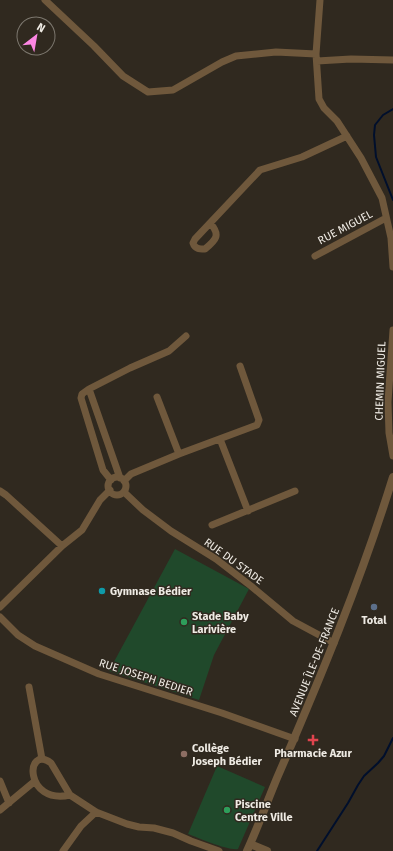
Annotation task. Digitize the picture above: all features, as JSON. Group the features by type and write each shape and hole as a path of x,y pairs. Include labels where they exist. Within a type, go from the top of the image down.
{"street":[{"path":"45,0 124,76 148,92 173,90 222,62 236,56 276,52 316,58 393,60"},
{"path":"320,0 316,58 319,99 324,108 337,121 362,158 382,198 391,238 393,267"},
{"path":"210,223 260,170 302,157 347,136"},
{"name":"RUE MIGUEL","path":"315,256 386,218"},
{"name":"CHEMIN MIGUEL","path":"393,330 388,402 389,433 393,456"},
{"path":"111,480 103,470 81,398 82,394 130,368 169,351 186,336"},
{"path":"111,480 115,478 122,479 178,454 254,426 259,420 240,366"},
{"path":"89,389 126,487 124,492 116,495 114,494 110,490 109,485 111,480"},
{"path":"157,396 178,454"},
{"path":"220,439 248,511"},
{"name":"AVENUE ÎLE-DE-FRANCE","path":"248,847 295,739 334,643 378,524 393,477"},
{"path":"0,607 62,546 82,530 100,500 110,490"},
{"path":"0,491 62,546"},
{"name":"RUE DU STADE","path":"212,525 295,491"},
{"name":"RUE DU STADE","path":"124,492 143,510 171,531 216,559 293,621 334,643"},
{"name":"RUE JOSEPH BEDIER","path":"0,618 18,635 35,646 99,674 222,713 295,739"},
{"path":"29,688 42,759"},
{"path":"70,795 62,797 53,796 40,788 34,781 32,774 34,765 38,760 47,760 51,763 70,795 96,812 127,824 154,828 173,833 219,851"},
{"path":"0,781 9,803"},
{"path":"0,810 34,781"},
{"path":"63,851 81,826 96,812"},
{"path":"248,847 267,851"}],"green space":[{"name":"Stade Baby Larivière","path":"175,549 249,589 214,655 199,700 109,671"},
{"name":"Piscine Centre Ville","path":"217,766 265,787 238,849 221,846 188,834"}],"waterway":[{"path":"393,109 383,115 375,125 374,135 376,157 393,200"},
{"path":"317,851 364,776 384,756 393,738"}],"place":[{"name":"Gymnase Bédier","path":"102,591"},
{"name":"Total","path":"374,607"},
{"name":"Stade Baby Larivière","path":"184,622"},
{"name":"Pharmacie Azur","path":"313,740"},
{"name":"Collège Joseph Bédier","path":"184,754"},
{"name":"Piscine Centre Ville","path":"227,810"}]}
